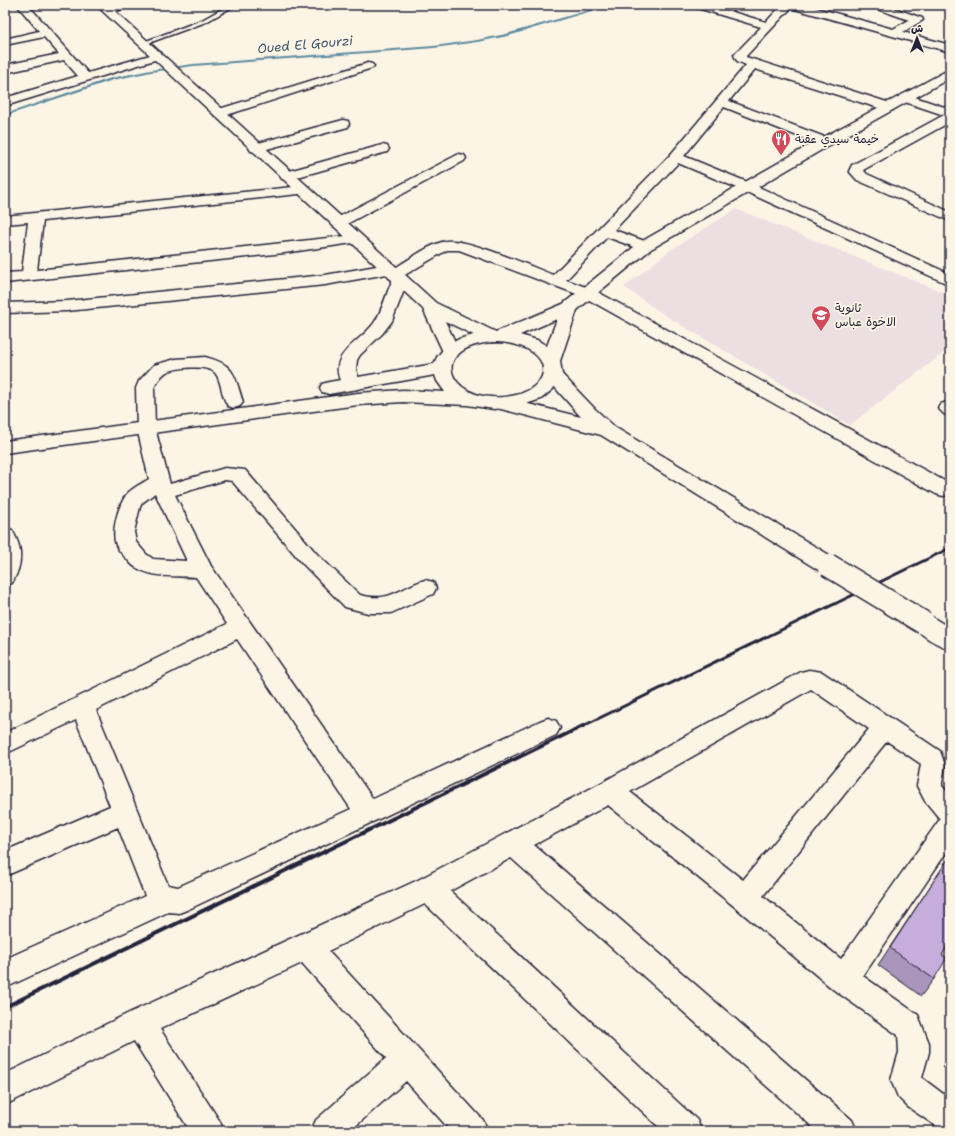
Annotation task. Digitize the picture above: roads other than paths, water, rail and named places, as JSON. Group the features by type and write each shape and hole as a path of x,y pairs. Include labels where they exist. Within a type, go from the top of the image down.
{"main road":[{"path":"105,8 157,56 168,64 256,148 430,307 495,337 569,308 645,246 825,142 950,74"},
{"path":"430,307 446,360 444,380 453,390 468,399"},
{"path":"504,404 527,399 544,389 552,368 569,308"},
{"path":"5,447 146,421 234,402 351,384 446,360 462,344 476,339 495,337 513,338 537,346 545,353 552,368 579,403 609,432 950,640"},
{"path":"5,436 358,399 403,396 468,399 486,403 504,404 566,419 609,432"}],"street":[{"path":"22,5 45,34 85,77"},
{"path":"105,8 122,5"},
{"path":"698,5 769,26"},
{"path":"788,5 740,55 742,60 889,107"},
{"path":"794,5 950,49"},
{"path":"876,5 918,20 894,33"},
{"path":"5,42 45,34"},
{"path":"5,69 65,56"},
{"path":"5,102 157,56"},
{"path":"556,281 676,157 754,64"},
{"path":"220,113 368,66"},
{"path":"906,98 950,114"},
{"path":"721,102 825,142"},
{"path":"950,117 856,168 856,171 862,177 950,218"},
{"path":"256,148 343,124"},
{"path":"287,176 382,149"},
{"path":"676,157 747,187 950,280"},
{"path":"338,223 459,158"},
{"path":"5,220 303,190"},
{"path":"29,275 36,217"},
{"path":"604,231 645,246"},
{"path":"5,278 355,239"},
{"path":"5,308 67,306 325,280 394,275 442,247 454,245 461,246 588,293 943,489"},
{"path":"351,384 347,367 348,359 353,352 373,335 385,318 394,275"},
{"path":"234,402 224,372 219,368 205,362 176,364 160,370 148,381 145,388 146,421 161,487 202,570 240,628 368,813"},
{"path":"202,570 146,564 139,559 126,544 124,532 130,507 134,499 143,491 225,474 238,475 310,559 353,601 368,605 391,605 425,588"},
{"path":"5,535 10,544 12,554 10,566 5,577"},
{"path":"5,744 240,628"},
{"path":"5,1090 139,1023 306,947 428,888 514,844 809,679 814,679 931,758 934,762 934,766 930,785 933,792 950,812"},
{"path":"82,705 158,894 167,899 179,900 548,728"},
{"path":"745,898 885,726"},
{"path":"610,791 745,898 844,980 908,1025 914,1035 916,1044 907,1074 907,1082 913,1090 950,1118"},
{"path":"5,864 125,812"},
{"path":"844,980 950,825"},
{"path":"514,844 841,1131"},
{"path":"428,888 686,1131"},
{"path":"5,974 167,899"},
{"path":"306,947 472,1131"},
{"path":"139,1023 208,1131"},
{"path":"327,1131 408,1059"}],"lane":[{"path":"144,43 204,21 233,5"}],"waterway":[{"name":"Oued El Gourzi","path":"5,115 112,79 151,71 193,65 434,47 477,41 507,35 609,5"}],"railway":[{"path":"583,726 950,548"},
{"path":"5,1007 585,725"}],"place":[{"name":"خيمة سيدي عقبة","path":"781,156"},
{"name":"ثانوية الاخوة عباس","path":"821,332"}]}
